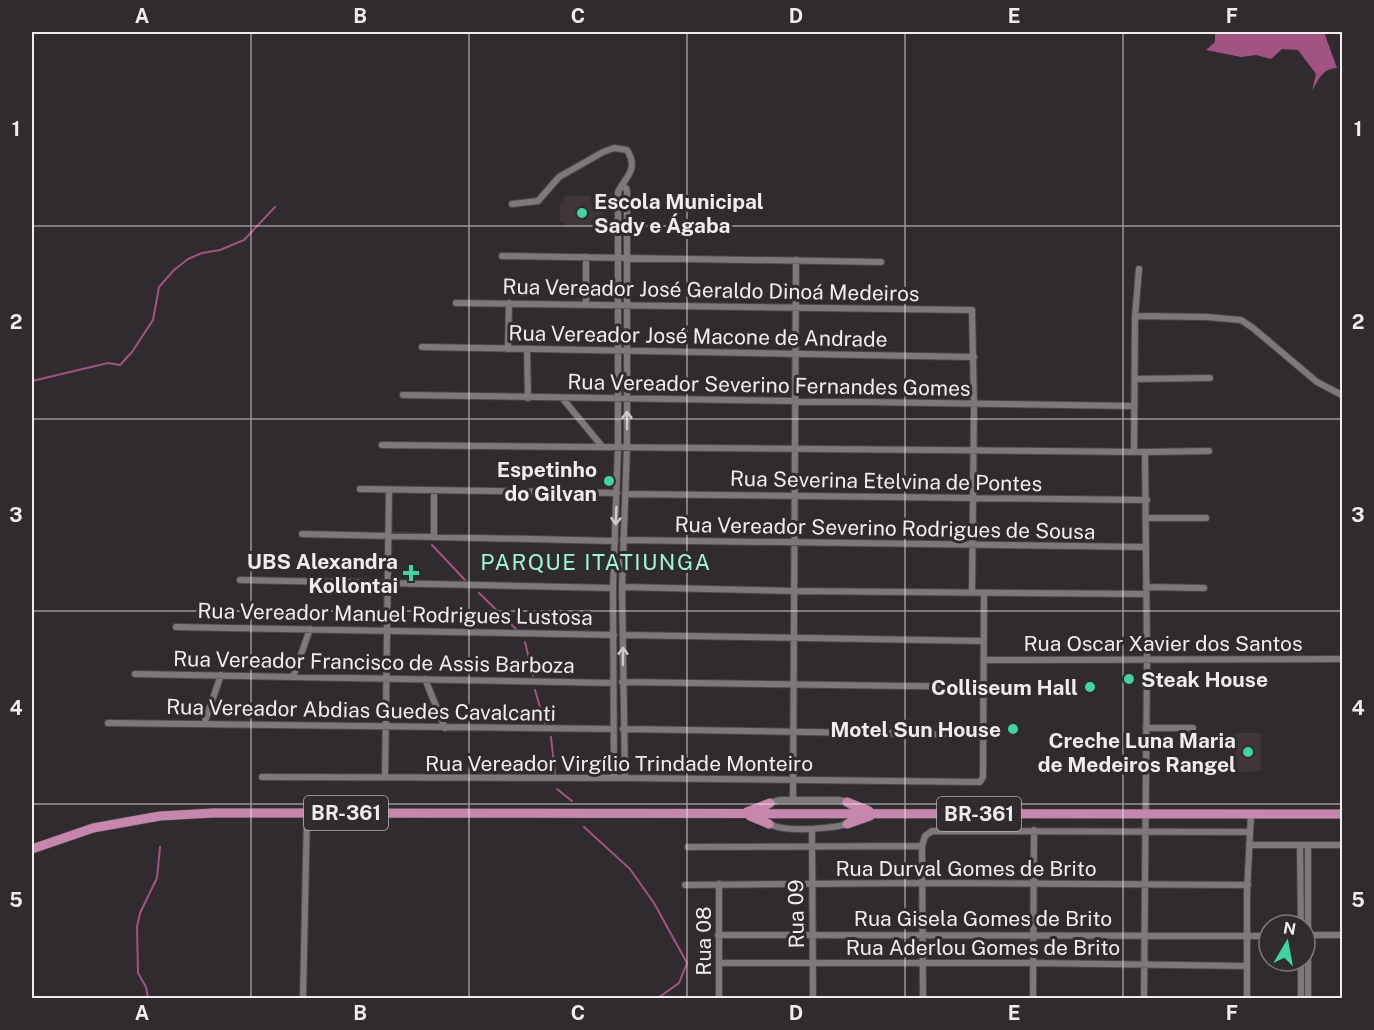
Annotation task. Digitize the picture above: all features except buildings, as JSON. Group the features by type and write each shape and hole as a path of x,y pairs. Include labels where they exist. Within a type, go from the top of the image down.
{"main road":[{"path":"847,802 875,813"},
{"path":"744,814 770,803"},
{"name":"BR-361","path":"32,849 93,828 160,816 213,813 1342,814"},
{"path":"847,824 875,813"},
{"path":"744,814 769,824"}],"street":[{"path":"512,204 538,201 558,177 614,148 627,150 633,163 632,169 618,192 618,446 613,588 614,778"},
{"path":"622,187 626,188 627,192 628,257 627,446 622,587 625,778"},
{"path":"502,256 881,262"},
{"path":"586,257 586,304"},
{"path":"793,800 796,260"},
{"path":"1134,452 1135,316 1139,269"},
{"name":"Rua Vereador José Geraldo Dinoá Medeiros","path":"456,303 965,309 974,312 974,357"},
{"path":"508,349 509,303"},
{"path":"1135,316 1241,320 1317,382 1342,395"},
{"name":"Rua Vereador José Macone de Andrade","path":"422,347 974,357"},
{"path":"527,350 528,398"},
{"path":"972,593 974,357"},
{"path":"1135,379 1210,378"},
{"name":"Rua Vereador Severino Fernandes Gomes","path":"403,395 1134,406"},
{"path":"563,399 601,445"},
{"path":"382,445 1209,451"},
{"path":"1144,999 1147,658 1145,452"},
{"path":"360,489 617,493"},
{"path":"385,778 389,490"},
{"path":"434,490 434,537"},
{"name":"Rua Severina Etelvina de Pontes","path":"625,494 1147,500"},
{"path":"1146,518 1206,518"},
{"path":"302,534 615,541"},
{"name":"Rua Vereador Severino Rodrigues de Sousa","path":"623,540 1146,547"},
{"path":"240,580 613,588"},
{"path":"622,587 972,593 1204,588"},
{"path":"623,729 983,735 984,593"},
{"name":"Rua Vereador Manuel Rodrigues Lustosa","path":"176,627 614,635"},
{"path":"293,677 310,629"},
{"name":"Rua Vereador Manuel Rodrigues Lustosa","path":"623,635 983,641"},
{"name":"Rua Oscar Xavier dos Santos","path":"984,660 1342,659"},
{"name":"Rua Vereador Francisco de Assis Barboza","path":"135,674 613,682"},
{"path":"204,724 221,675"},
{"path":"425,679 445,728"},
{"path":"622,682 983,687"},
{"name":"Rua Vereador Abdias Guedes Cavalcanti","path":"108,723 614,729"},
{"path":"1146,728 1193,728"},
{"name":"Rua Vereador Virgílio Trindade Monteiro","path":"262,777 980,782 983,777 983,735"},
{"path":"834,799 847,802 853,813 847,824 812,829 784,829 769,824 765,814 770,803 834,799"},
{"path":"303,999 307,813"},
{"path":"1247,999 1251,814"},
{"name":"Rua 09","path":"812,829 813,999"},
{"path":"1033,999 1034,830"},
{"path":"923,999 922,846 925,836 932,831 1250,832"},
{"path":"1249,845 1342,845"},
{"path":"1301,913 1304,845"},
{"path":"1304,845 1306,913"},
{"path":"688,847 922,846"},
{"name":"Rua Durval Gomes de Brito","path":"685,885 923,883 1248,885"},
{"name":"Rua 08","path":"719,884 720,999"},
{"name":"Rua Gisela Gomes de Brito","path":"718,935 1257,936"},
{"path":"1317,935 1342,935"},
{"name":"Rua Aderlou Gomes de Brito","path":"719,963 1247,966"},
{"path":"1301,973 1301,999"},
{"path":"1308,973 1308,999"}],"shaded area":[{"path":"1215,32 1324,32 1337,68 1324,73 1312,91 1316,74 1298,50 1282,49 1271,59 1256,55 1241,57 1206,50 1215,42"},
{"name":"Escola Municipal Sady e Ágaba","path":"564,196 591,196 591,204 603,204 603,222 591,222 591,227 564,227 564,222 560,221 560,203 564,203"},
{"name":"Creche Luna Maria de Medeiros Rangel","path":"1235,733 1261,733 1261,771 1236,772"}],"waterway":[{"path":"32,381 108,363 120,365 132,352 153,320 159,287 174,270 188,259 244,240 275,207"},
{"path":"432,545 465,580"},
{"path":"479,593 517,630"},
{"path":"525,642 533,676"},
{"path":"535,690 545,724"},
{"path":"551,737 555,773"},
{"path":"557,789 572,801"},
{"path":"584,827 630,869 654,903 687,963 679,983 658,998"},
{"path":"148,998 146,987 138,973 137,927 140,913 157,878 160,847"}],"place":[{"name":"Escola Municipal Sady e Ágaba","path":"582,213"},
{"name":"Espetinho do Gilvan","path":"609,481"},
{"name":"UBS Alexandra Kollontai","path":"411,573"},
{"name":"Steak House","path":"1129,679"},
{"name":"Colliseum Hall","path":"1090,687"},
{"name":"Motel Sun House","path":"1013,729"},
{"name":"Creche Luna Maria de Medeiros Rangel","path":"1248,752"}],"district":[{"name":"PARQUE ITATIUNGA","path":"596,562"}]}
